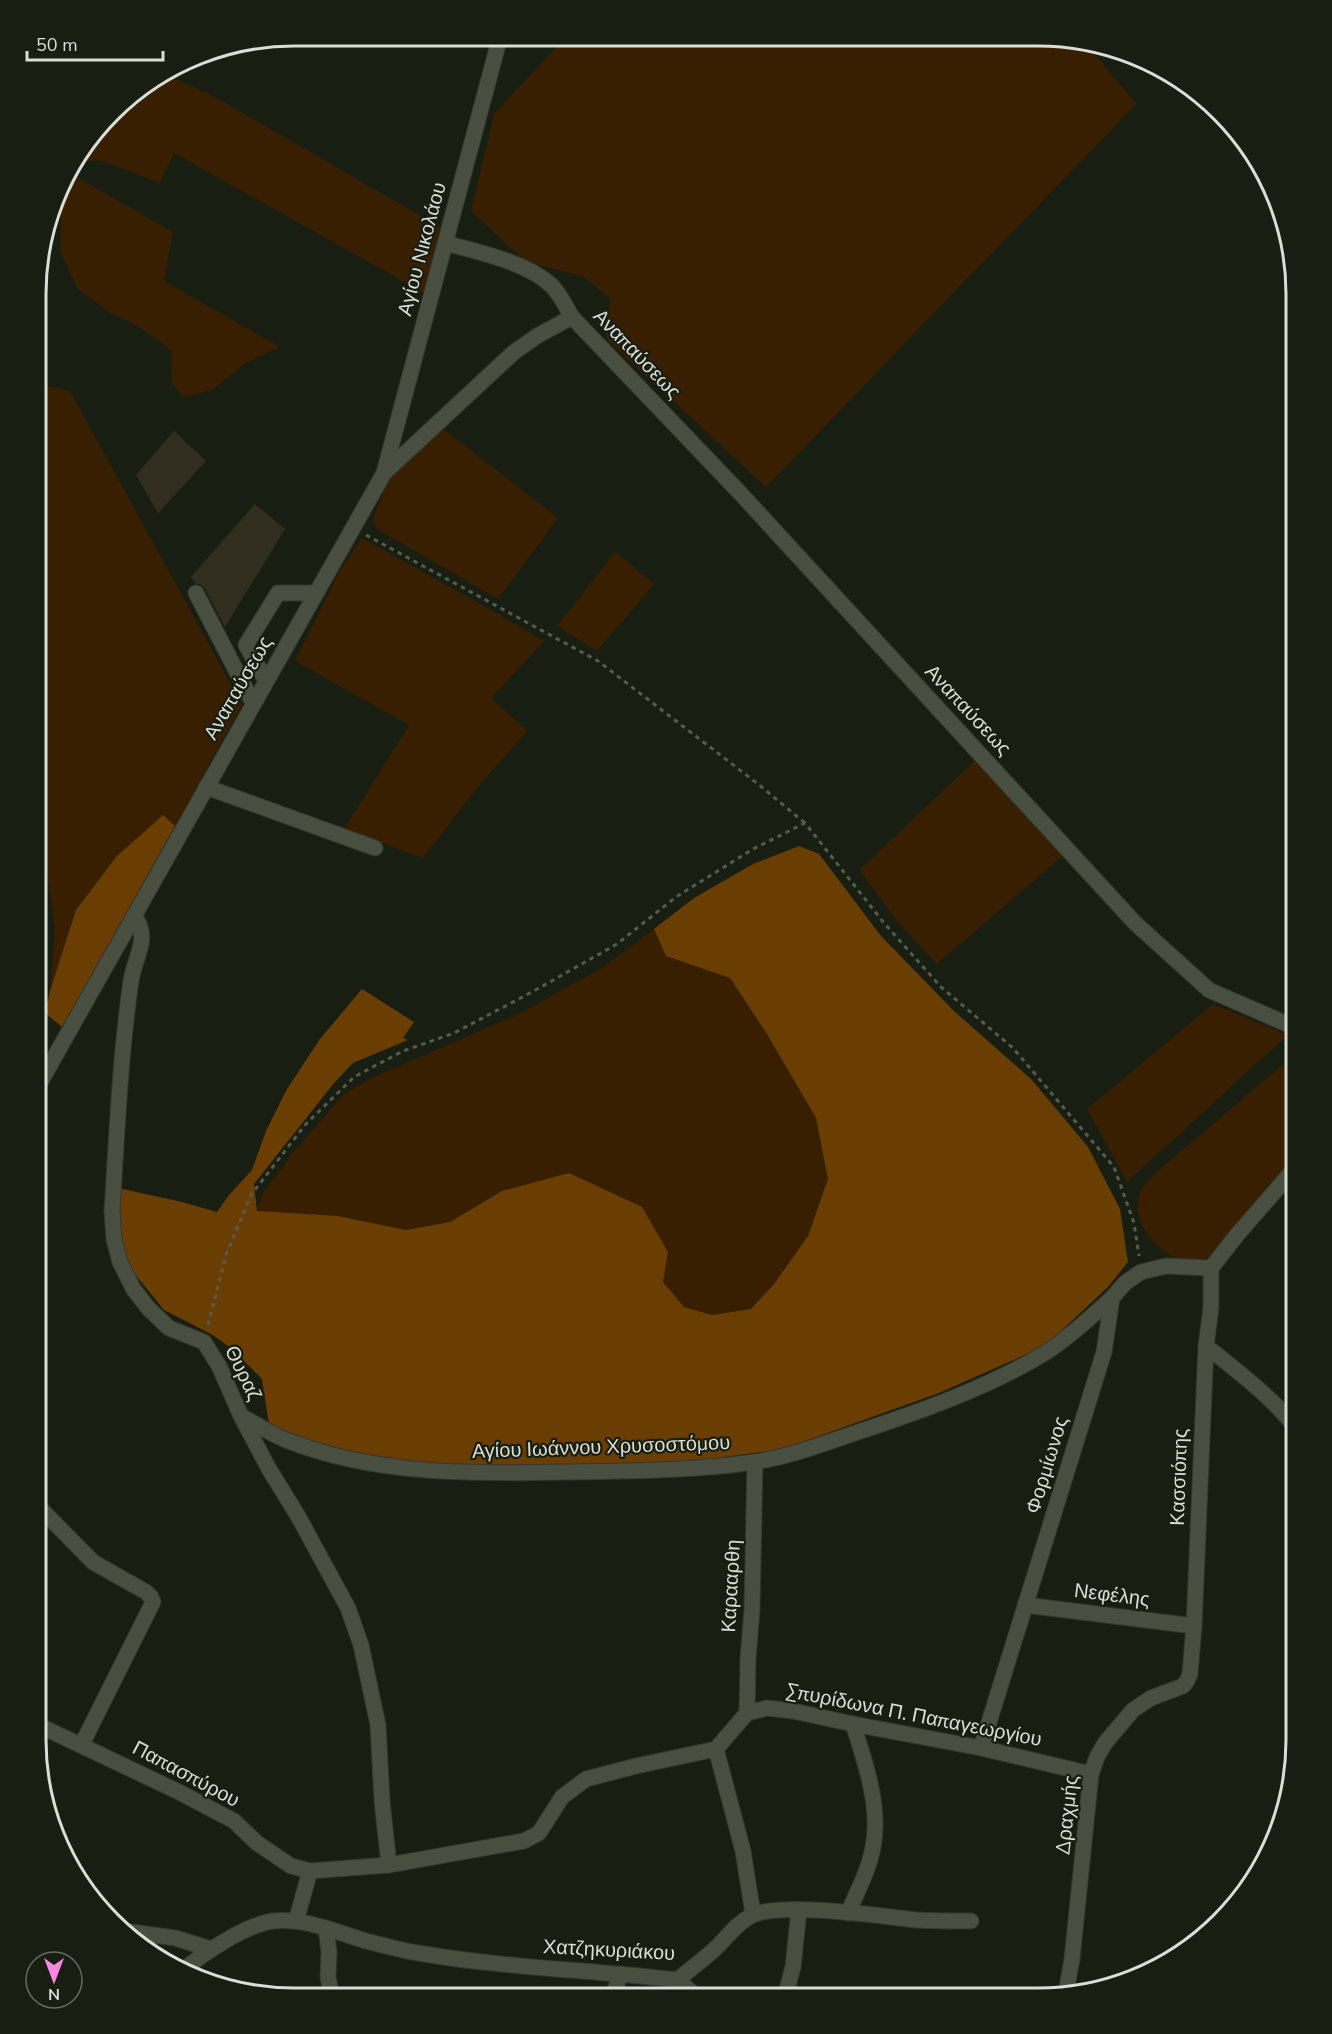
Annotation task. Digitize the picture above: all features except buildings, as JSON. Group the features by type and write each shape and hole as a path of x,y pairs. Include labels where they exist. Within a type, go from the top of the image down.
{"street":[{"name":"Αγίου Νικολάου","path":"384,473 498,46"},
{"path":"445,243 501,259 541,277 554,287 572,317"},
{"name":"Αναπαύσεως","path":"46,1069 384,473 513,353 537,336 572,317 741,494 1135,923 1209,990 1286,1024"},
{"path":"196,593 253,703"},
{"path":"266,681 246,645 279,593 316,593"},
{"path":"206,787 375,848"},
{"name":"Θυραζ","path":"134,915 142,929 143,938 132,977 126,1015 112,1211 114,1239 120,1262 134,1290 149,1309 170,1328 204,1342 219,1366 241,1416 269,1469 348,1608 361,1645 378,1725 382,1801 389,1865"},
{"path":"1112,1298 1125,1283 1141,1272 1166,1266 1211,1268 1286,1179"},
{"name":"Κασσιόπης","path":"1183,1686 1190,1674 1194,1626 1206,1346 1211,1308 1211,1268"},
{"name":"Αγίου Ιωάννου Χρυσοστόμου","path":"241,1416 286,1440 359,1462 432,1471 512,1473 689,1469 755,1462 784,1456 868,1429 978,1386 1046,1353 1112,1298"},
{"name":"Φορμίωνος","path":"981,1748 1104,1352 1112,1298"},
{"path":"1206,1346 1286,1416"},
{"name":"Καρααρθη","path":"747,1713 755,1462"},
{"path":"46,1514 93,1562 152,1597 153,1602 82,1744"},
{"name":"Νεφέλης","path":"1025,1605 1194,1626"},
{"name":"Δραχμής","path":"1067,1985 1072,1959 1091,1774 1097,1757 1105,1743 1133,1710 1151,1698 1183,1686"},
{"name":"Σπυρίδωνα Π. Παπαγεωργίου","path":"747,1713 767,1708 793,1711 981,1748 1091,1774"},
{"path":"296,1921 310,1871 389,1865 524,1841 539,1833 562,1797 586,1779 716,1749 747,1713"},
{"path":"848,1912 873,1846 874,1801 864,1757 853,1724"},
{"name":"Παπασπύρου","path":"46,1728 82,1744 234,1821 257,1843 291,1866 310,1871"},
{"path":"716,1749 743,1851 753,1914 799,1910 848,1912 941,1922 971,1921"},
{"path":"788,1988 794,1966 799,1910"},
{"name":"Χατζηκυριάκου","path":"190,1965 211,1949 262,1923 296,1921 423,1954 500,1964 677,1980 753,1914"},
{"path":"326,1928 330,1988"},
{"path":"140,1933 175,1938 211,1949"},
{"path":"616,1988 621,1974"},
{"path":"677,1980 687,1988"}],"path":[{"path":"353,528 598,661 805,823 884,923 934,979 1013,1048 1113,1167 1134,1223 1141,1272"},
{"path":"204,1342 226,1255 251,1195 305,1125 354,1077 403,1051 454,1033 532,992 616,944 676,897 753,849 805,823"}],"shaded area":[{"path":"558,46 1054,47 1094,53 1136,104 766,487 606,339 610,298 582,276 526,262 471,211 494,114"},
{"path":"174,78 215,97 440,227 424,293 174,153 160,183 102,161 86,160 119,119 143,98"},
{"path":"76,177 173,232 164,281 280,347 247,362 212,390 183,397 172,383 171,350 138,326 109,312 77,288 60,250 60,215 65,199"},
{"path":"46,386 70,391 242,705 175,826 163,815 116,857 76,910 50,991 55,930 46,863"},
{"path":"441,427 558,518 498,599 377,529 373,518 388,481"},
{"path":"362,538 544,641 491,698 527,731 472,794 423,858 344,829 409,725 295,661 339,572"},
{"path":"615,552 654,584 597,651 557,626"},
{"path":"979,757 1066,853 937,964 897,921 859,870"},
{"path":"163,815 175,826 62,1027 46,1014 50,991 76,910 116,857"},
{"path":"799,846 819,854 881,936 954,1011 1031,1079 1088,1147 1120,1209 1128,1262 1108,1287 1045,1346 939,1393 783,1449 696,1461 471,1467 360,1456 288,1434 269,1425 262,1379 231,1348 211,1334 164,1310 130,1268 120,1233 118,1188 217,1212 252,1170 266,1131 287,1089 320,1039 362,989 414,1022 403,1038 408,1040 353,1063 334,1083 254,1184 257,1211 338,1216 406,1230 450,1222 502,1191 569,1173 642,1207 668,1252 663,1282 684,1307 712,1315 751,1309 774,1284 808,1236 828,1179 816,1118 767,1034 730,978 666,956 654,929 694,898 753,864"},
{"path":"654,929 666,956 730,978 767,1034 816,1118 829,1179 808,1236 774,1284 751,1309 712,1315 684,1307 663,1282 668,1252 502,1191 450,1222 406,1230 338,1216 257,1212 262,1195 291,1155 345,1093 374,1077 519,1014 602,968"},
{"path":"1213,1004 1286,1034 1286,1037 1127,1182 1087,1109"},
{"path":"1286,1062 1286,1171 1217,1250 1202,1260 1188,1261 1162,1250 1143,1227 1138,1213 1138,1200 1143,1187 1165,1165"}]}
